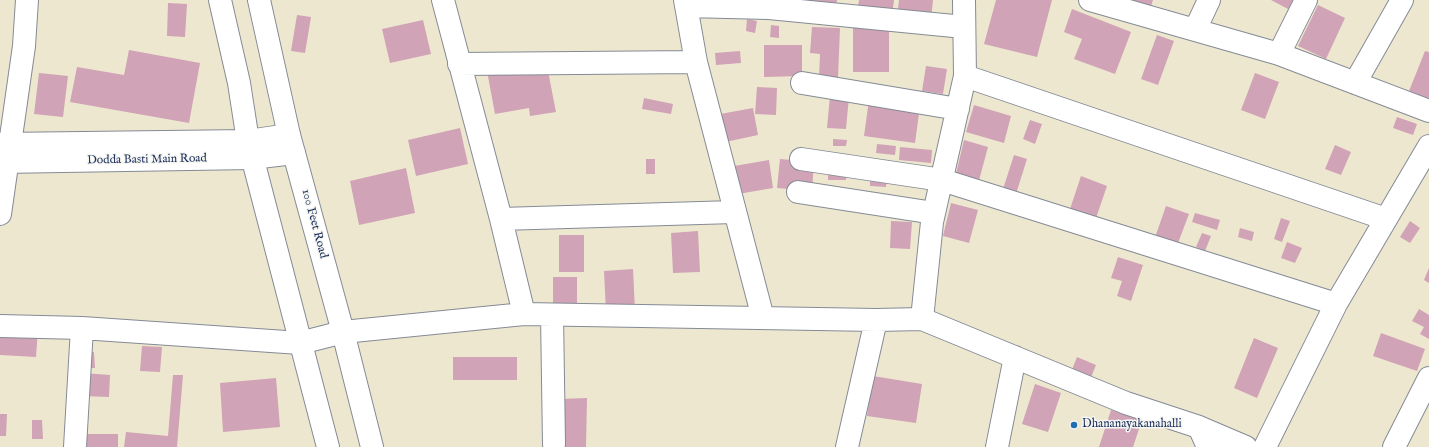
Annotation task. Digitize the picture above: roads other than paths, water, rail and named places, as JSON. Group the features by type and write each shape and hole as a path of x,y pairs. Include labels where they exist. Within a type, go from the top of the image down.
{"street":[{"path":"0,214 4,153 24,46 28,0"},
{"path":"220,0 239,82 250,150 328,447"},
{"name":"100 Feet Road","path":"259,0 292,144 343,332 372,447"},
{"path":"443,0 501,219 524,314"},
{"path":"922,319 934,213 965,76 964,0"},
{"path":"1090,0 1279,54 1429,111"},
{"path":"1195,30 1209,0"},
{"path":"1279,54 1306,0"},
{"path":"1355,83 1402,0"},
{"path":"762,318 696,62 686,3 769,8 964,27"},
{"path":"459,64 696,62"},
{"path":"965,76 1386,219"},
{"path":"802,83 958,109"},
{"name":"Dodda Basti Main Road","path":"4,153 250,150 292,144"},
{"path":"1265,447 1336,304 1429,146"},
{"path":"801,159 942,180 1336,304"},
{"path":"798,192 934,213"},
{"path":"501,219 734,212"},
{"path":"0,326 82,328 300,343 343,332 524,314 876,320 922,319 1126,403 1199,428 1246,447"},
{"path":"552,314 554,444"},
{"path":"847,447 876,320"},
{"path":"75,447 82,328"},
{"path":"997,447 1015,357"},
{"path":"1394,447 1429,378"},
{"path":"1199,428 1208,447"}],"place":[{"name":"Dhananayakanahalli","path":"1074,425"}]}
